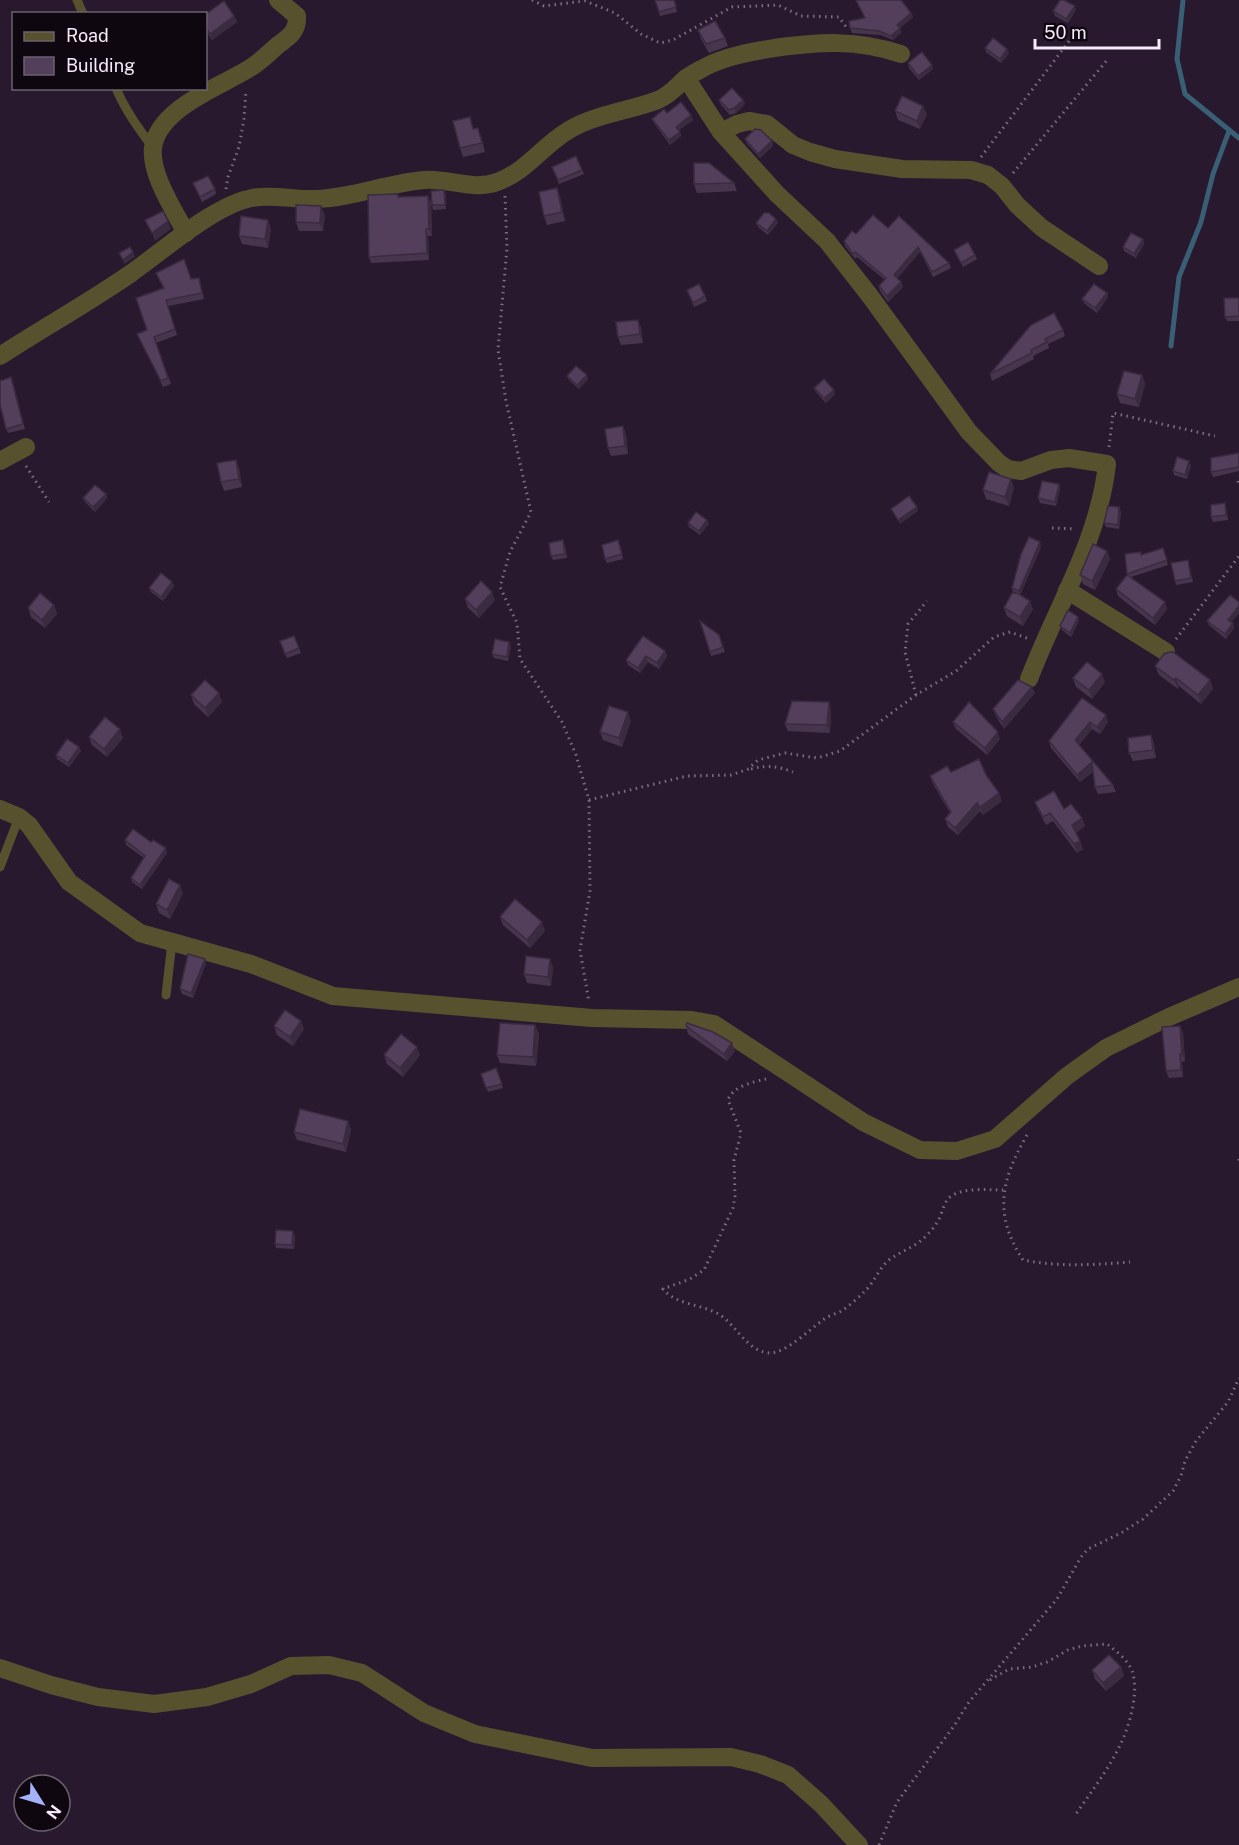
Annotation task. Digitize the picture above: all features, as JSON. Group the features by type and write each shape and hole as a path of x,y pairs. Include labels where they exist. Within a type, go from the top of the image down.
{"street":[{"path":"186,233 157,178 153,148 160,130 187,104 245,71 292,34 298,25 297,16 278,0"},
{"path":"0,356 130,274 229,205 250,198 267,196 316,199 350,195 425,180 486,186 516,173 567,131 588,120 629,110 668,95 686,78 708,65 749,52 819,42 874,46 901,54"},
{"path":"686,78 722,132 777,194 827,240 969,432 999,462 1008,469 1021,471 1051,460 1069,458 1107,464 1104,490 1092,530 1029,679"},
{"path":"722,132 748,121 767,124 793,145 836,159 902,169 971,170 988,175 1002,186 1017,205 1042,228 1099,266"},
{"path":"1067,590 1166,652"},
{"path":"0,809 19,817 28,825 69,882 140,933 251,964 333,996 592,1018 692,1020 714,1024 863,1122 920,1150 957,1151 995,1139 1067,1076 1106,1048 1169,1017 1239,987"},
{"path":"0,1668 51,1685 98,1697 154,1704 207,1697 251,1684 291,1666 329,1665 362,1673 424,1713 475,1734 592,1758 730,1758 760,1764 788,1775 820,1804 859,1845"}],"lane":[{"path":"117,90 138,129 153,148"},
{"path":"0,867 19,817"},
{"path":"166,995 172,942"}],"path":[{"path":"532,0 544,6 585,1 615,13 641,34 660,43 673,40 732,7 778,5 801,16 839,17 846,24 848,43"},
{"path":"971,170 1073,36"},
{"path":"1002,186 1108,59"},
{"path":"229,205 226,191 228,177 237,156 244,119 244,99 247,86 245,71"},
{"path":"504,180 507,248 498,350 506,400 531,512 510,552 500,587 517,623 520,659 562,722 576,755 589,800 590,891 580,950 592,1018"},
{"path":"1107,464 1113,412 1215,436"},
{"path":"14,454 49,502"},
{"path":"1238,481 1239,487"},
{"path":"1166,652 1239,556"},
{"path":"916,695 905,652 908,624 927,601"},
{"path":"748,769 758,760 784,753 817,758 840,751 916,695 956,671 994,637 1010,632 1042,644"},
{"path":"589,800 687,776 720,776 764,766 784,768 793,772"},
{"path":"784,1071 730,1093 728,1100 741,1133 734,1160 733,1208 704,1270 690,1279 663,1289 676,1298 713,1310 729,1320 740,1335 756,1348 769,1353 777,1351 797,1340 825,1318 843,1310 876,1280 888,1261 925,1238 934,1227 945,1202 951,1196 962,1192 1004,1190"},
{"path":"1031,1129 1013,1160 1004,1190 1005,1219 1012,1244 1023,1260 1046,1265 1098,1265 1130,1262"},
{"path":"1239,1160 1239,1165"},
{"path":"879,1845 897,1802 954,1726 969,1702 1057,1599 1081,1557 1088,1549 1143,1519 1173,1491 1182,1476 1185,1461 1196,1441 1228,1402 1239,1378"},
{"path":"986,1683 1009,1669 1032,1667 1068,1650 1099,1644 1107,1644 1122,1656 1133,1672 1135,1692 1131,1720 1116,1755 1076,1814"}],"building":[{"path":"655,0 674,0 676,7 659,12"},
{"path":"856,0 901,0 911,13 897,25 900,28 891,36 879,31 850,28 849,21 865,18"},
{"path":"1060,0 1075,6 1066,19 1053,11"},
{"path":"224,1 234,16 210,34 207,30 207,13"},
{"path":"715,21 725,38 706,44 698,30"},
{"path":"993,38 1007,49 1000,59 985,48"},
{"path":"922,52 932,65 918,76 908,63"},
{"path":"732,88 743,100 729,110 719,100"},
{"path":"902,96 923,106 917,121 895,111"},
{"path":"681,102 691,115 676,127 680,132 669,140 652,119 664,109 667,113"},
{"path":"470,117 473,129 478,128 482,143 460,148 453,121"},
{"path":"755,129 761,130 772,141 758,154 745,139"},
{"path":"576,156 582,170 558,180 552,167"},
{"path":"694,163 709,163 734,183 694,184"},
{"path":"208,176 215,189 200,197 193,183"},
{"path":"557,188 562,212 544,216 539,192"},
{"path":"444,190 445,205 432,205 431,191"},
{"path":"398,194 398,197 428,196 427,253 369,257 368,195"},
{"path":"296,205 321,206 320,223 296,222"},
{"path":"163,211 168,221 152,233 145,220"},
{"path":"764,213 769,213 776,219 767,231 756,223"},
{"path":"873,215 888,228 899,216 949,263 932,272 918,247 894,275 901,282 887,296 879,286 886,278 855,252 853,254 844,241 852,231 856,234"},
{"path":"241,216 268,220 265,239 239,236"},
{"path":"1131,233 1143,239 1134,254 1123,247"},
{"path":"968,242 975,255 961,263 954,250"},
{"path":"130,247 133,252 123,260 119,253"},
{"path":"184,259 191,279 199,278 202,293 166,300 175,329 154,337 168,378 161,381 137,334 147,330 136,298 164,288 156,273"},
{"path":"699,284 705,296 693,303 687,290"},
{"path":"1094,284 1107,293 1095,308 1082,299"},
{"path":"1224,298 1239,298 1239,316 1225,317"},
{"path":"1054,313 1063,330 1045,339 1047,342 1031,350 1032,353 990,374 1031,325"},
{"path":"638,320 640,334 618,337 616,322"},
{"path":"576,366 587,375 577,385 567,376"},
{"path":"1124,371 1142,375 1135,399 1117,394"},
{"path":"11,377 23,424 6,429 0,404 0,381"},
{"path":"824,379 834,390 824,398 814,388"},
{"path":"623,426 625,446 608,448 605,429"},
{"path":"1239,453 1239,467 1211,472 1211,458"},
{"path":"1177,457 1189,461 1185,475 1173,471"},
{"path":"236,460 239,479 221,482 217,463"},
{"path":"989,472 1011,479 1005,497 983,490"},
{"path":"1042,481 1059,484 1055,502 1038,498"},
{"path":"95,485 106,494 93,507 83,498"},
{"path":"909,496 917,507 898,520 891,509"},
{"path":"1225,503 1226,515 1211,517 1211,505"},
{"path":"1108,506 1119,507 1118,525 1104,523"},
{"path":"696,512 707,520 699,531 688,523"},
{"path":"1029,537 1040,542 1019,591 1012,588 1021,554"},
{"path":"563,540 565,554 551,556 549,543"},
{"path":"618,540 622,554 605,559 602,545"},
{"path":"1093,544 1107,551 1092,581 1080,575"},
{"path":"1163,548 1167,560 1127,574 1125,554 1141,552 1141,555"},
{"path":"1188,560 1191,578 1175,581 1171,563"},
{"path":"161,573 172,582 161,597 149,588"},
{"path":"1127,575 1165,602 1153,618 1116,589"},
{"path":"481,581 492,592 476,610 465,599"},
{"path":"40,593 54,605 42,620 28,608"},
{"path":"1012,593 1017,593 1030,601 1020,617 1004,608"},
{"path":"1230,595 1239,602 1239,606 1228,620 1233,623 1225,634 1207,621"},
{"path":"1068,610 1078,617 1070,633 1060,626"},
{"path":"700,621 719,635 723,647 710,652"},
{"path":"294,636 299,648 285,654 280,641"},
{"path":"643,636 665,651 657,663 646,656 638,668 626,660"},
{"path":"495,639 509,642 507,657 492,654"},
{"path":"1170,652 1210,680 1198,695 1155,666 1164,654"},
{"path":"1087,662 1102,674 1089,690 1073,678"},
{"path":"205,680 219,693 205,708 191,695"},
{"path":"1018,680 1032,687 1002,722 993,709"},
{"path":"1082,698 1106,715 1097,727 1090,722 1075,740 1113,785 1095,787 1092,762 1077,775 1049,741"},
{"path":"792,701 829,702 827,725 785,724"},
{"path":"969,702 998,732 985,748 953,722"},
{"path":"609,706 628,712 619,738 600,732"},
{"path":"105,717 120,729 104,749 89,737"},
{"path":"1151,735 1153,750 1129,753 1128,738"},
{"path":"67,739 79,747 68,763 56,755"},
{"path":"979,759 986,775 999,793 980,807 977,803 955,828 945,819 951,812 930,776 947,766 951,772"},
{"path":"1054,791 1064,809 1071,804 1082,818 1072,825 1080,841 1074,844 1050,813 1043,817 1035,802"},
{"path":"133,829 151,842 153,840 166,848 140,885 131,878 145,856 125,840"},
{"path":"169,879 180,885 167,910 156,904"},
{"path":"515,899 542,922 527,940 500,917"},
{"path":"188,954 205,959 191,993 180,989"},
{"path":"526,956 550,959 548,977 524,974"},
{"path":"285,1010 301,1021 290,1037 274,1026"},
{"path":"500,1023 535,1025 533,1057 497,1055"},
{"path":"687,1023 713,1032 732,1043 724,1054 686,1026"},
{"path":"1180,1026 1181,1070 1166,1071 1162,1027"},
{"path":"401,1034 417,1047 400,1068 384,1055"},
{"path":"496,1068 502,1084 486,1088 481,1074"},
{"path":"300,1109 348,1121 343,1144 294,1132"},
{"path":"276,1230 293,1231 292,1245 275,1244"},
{"path":"1109,1655 1121,1667 1103,1683 1092,1670"}],"waterway":[{"path":"1183,0 1177,59 1185,94 1239,138"},
{"path":"1171,346 1179,277 1201,222 1213,174 1229,131"}]}
